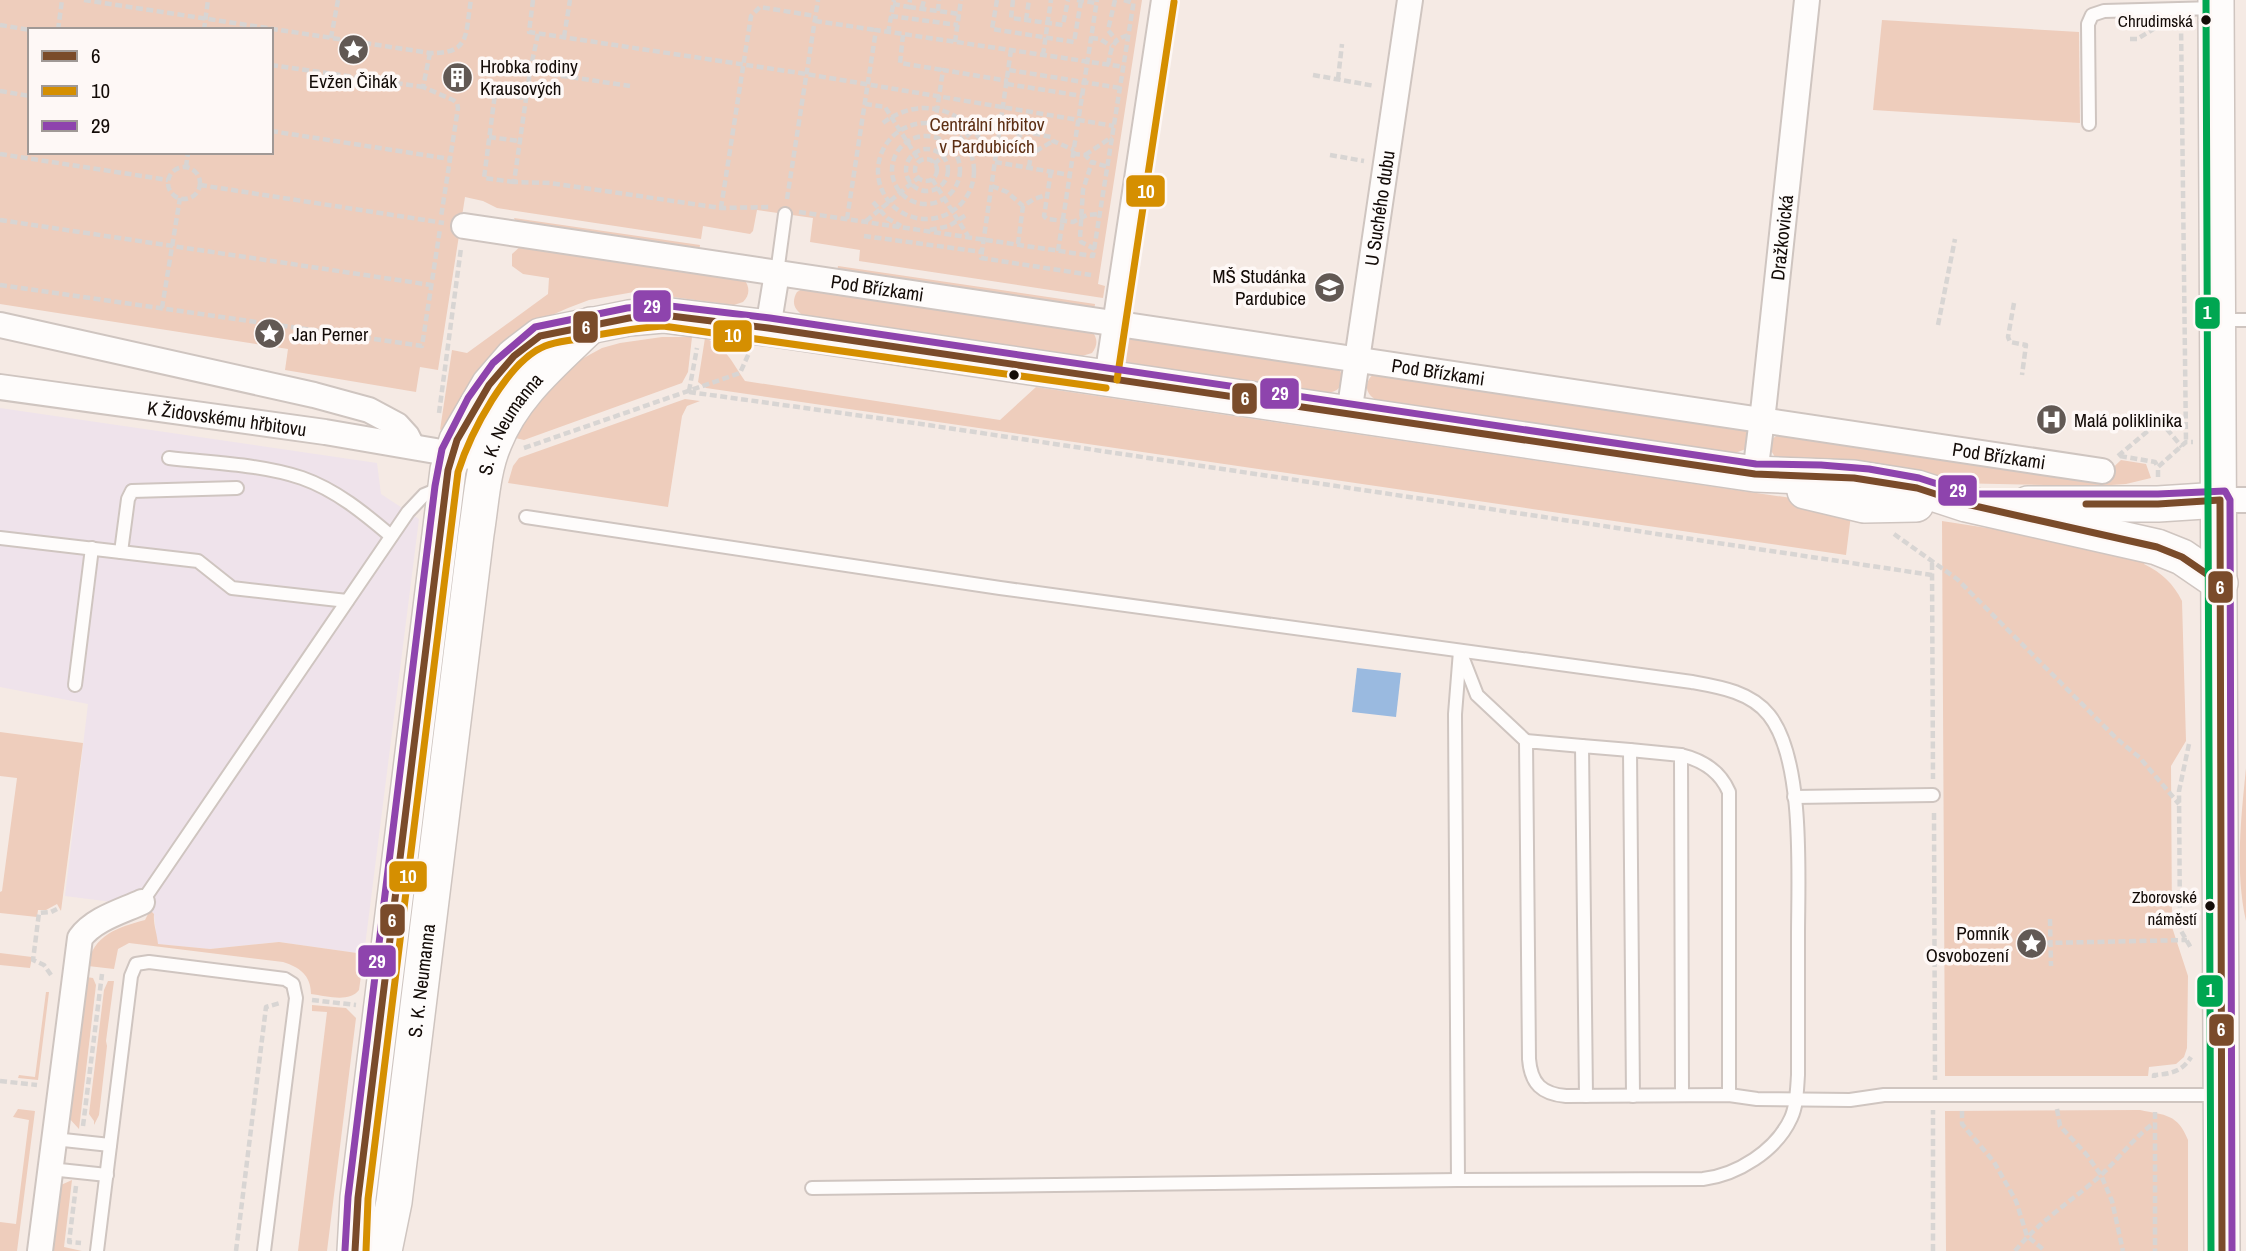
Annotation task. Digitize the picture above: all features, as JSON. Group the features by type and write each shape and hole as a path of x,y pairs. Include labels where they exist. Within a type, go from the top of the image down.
{"street":[{"path":"1107,379 1164,0"},
{"name":"U Suchého dubu","path":"1349,414 1410,0"},
{"name":"Dražkovická","path":"1755,474 1807,0"},
{"path":"2216,4 2232,320 2233,500 2220,583 2222,1251"},
{"name":"Pod Břízkami","path":"452,224 2102,471"},
{"path":"768,328 776,273"},
{"path":"590,326 663,315 768,328 1755,474 1867,479 1917,488 1966,504 2157,547 2182,557 2220,583"},
{"path":"0,325 369,410 386,417 403,429 436,459"},
{"name":"S. K. Neumanna","path":"355,1251 358,1199 436,459 489,385 514,356 540,336 590,326"},
{"name":"S. K. Neumanna","path":"384,1251 394,1202 476,534 500,456 501,428 521,395 590,326"},
{"name":"K Židovskému hřbitovu","path":"0,387 436,459 500,456"},
{"path":"1966,504 2158,504 2233,500"},
{"path":"40,1251 80,937 87,928 142,902"}],"lane":[{"path":"2089,124 2088,24 2092,15 2104,11 2181,9 2216,4"},
{"path":"776,273 785,212"},
{"path":"169,458 272,471 302,478 358,507 391,536"},
{"path":"142,902 391,536 418,499 428,492 436,459"},
{"path":"121,552 128,499 132,491 237,488"},
{"path":"526,517 1000,588 1692,682 1732,691 1758,704 1777,727 1790,765 1798,861 1798,1075 1791,1119 1776,1141 1747,1164 1715,1178 812,1188"},
{"path":"0,538 198,561 232,588 347,601"},
{"path":"75,685 92,548"},
{"path":"1460,651 1477,695 1526,741 1681,755 1710,767 1725,783 1729,792 1729,1095"},
{"path":"1458,1180 1455,714 1460,651"},
{"path":"1526,741 1530,1069 1532,1079 1544,1091 1553,1095 1586,1096 1729,1095 1757,1099 1850,1100 1897,1095 2221,1095"},
{"path":"1582,746 1586,1096"},
{"path":"1630,750 1633,1096"},
{"path":"1681,755 1682,1096"},
{"path":"1794,797 1933,795"},
{"path":"97,1248 131,978 136,964 149,962 285,979 293,985 296,998 264,1251"},
{"path":"54,1139 110,1145"},
{"path":"50,1169 107,1175"}],"path":[{"path":"58,28 62,0"},
{"path":"84,0 268,28"},
{"path":"204,28 208,0"},
{"path":"331,38 338,0"},
{"path":"273,29 430,53 453,51 462,43 471,0"},
{"path":"533,0 529,32 744,64 1114,126"},
{"path":"785,212 818,0"},
{"path":"909,7 910,0"},
{"path":"922,8 923,0"},
{"path":"938,11 939,0"},
{"path":"955,42 961,0"},
{"path":"997,0 992,29 1074,42 1079,0 1097,2 1058,251"},
{"path":"1013,0 1011,18 1063,25 1068,0"},
{"path":"1026,20 1029,0"},
{"path":"1043,55 1051,0"},
{"path":"1115,0 1108,30 1116,40"},
{"path":"526,98 495,94 484,178 550,183 721,208 766,206 785,212 1093,256 1134,2 1124,0"},
{"path":"564,37 568,1"},
{"path":"888,33 893,2 959,14"},
{"path":"721,208 751,16 760,8 888,33 1124,67"},
{"path":"2102,471 2118,456 2155,462 2158,467 2186,442 2181,9"},
{"path":"891,16 958,25"},
{"path":"0,25 28,30"},
{"path":"847,219 876,30"},
{"path":"514,182 538,33"},
{"path":"904,35 900,63 1082,96"},
{"path":"1108,65 1111,46 1116,40 1129,35"},
{"path":"1091,38 1100,39 1111,46"},
{"path":"1338,79 1342,44"},
{"path":"1012,50 981,258 1091,275"},
{"path":"423,87 430,53"},
{"path":"273,65 423,87 457,103 450,159 452,224 436,459"},
{"path":"935,124 943,70"},
{"path":"1009,70 1120,88"},
{"path":"530,71 630,86"},
{"path":"1313,75 1397,89"},
{"path":"0,91 28,96"},
{"path":"865,104 885,107 920,162"},
{"path":"883,124 891,117 917,108 937,108 960,118 974,130 979,139"},
{"path":"934,164 982,123 1051,137 1053,141 1073,152 1086,155 1093,162 1108,167"},
{"path":"916,124 935,124 950,129 963,139 973,157 974,178 967,197 952,212 936,218 919,218 903,213 889,202 880,184 878,164 886,145 900,130 916,124"},
{"path":"273,131 450,159"},
{"path":"1017,131 1031,154 1029,167"},
{"path":"928,135 942,139 953,148 960,163 959,180 951,194 944,199 921,204 900,193 892,178 892,161 895,153 907,141 928,135"},
{"path":"489,137 520,141"},
{"path":"1086,155 1113,137"},
{"path":"1031,154 1053,141"},
{"path":"929,149 943,156 948,166 947,176 937,189 926,192 910,184 905,167 915,153 929,149"},
{"path":"186,167 188,154"},
{"path":"0,155 168,180"},
{"path":"1330,155 1386,164"},
{"path":"929,160 934,164 937,170 932,180 924,181 918,178 915,171 920,162 929,160"},
{"path":"996,162 1070,174"},
{"path":"1093,162 1083,190 1081,242 1095,248"},
{"path":"186,167 198,175 200,185 195,194 180,198 172,194 168,180 173,172 186,167"},
{"path":"1051,171 1044,216 1073,222 1100,214"},
{"path":"866,222 918,178"},
{"path":"932,180 968,237"},
{"path":"200,185 452,224"},
{"path":"992,186 1007,192 1023,206"},
{"path":"1017,244 1023,206 1046,195"},
{"path":"162,308 180,198"},
{"path":"873,202 879,211 897,224 908,228"},
{"path":"926,231 949,226 966,215"},
{"path":"0,219 431,285"},
{"path":"0,285 422,346 431,285 452,224"},
{"path":"864,236 982,252"},
{"path":"1938,325 1955,239"},
{"path":"2014,303 2008,337 2010,342 2026,345 2022,375"},
{"path":"689,392 702,320"},
{"path":"500,456 740,373"},
{"path":"689,392 921,424 1932,575"},
{"path":"2160,421 2182,447"},
{"path":"1884,526 1957,579 2117,739 2140,758 2179,804"},
{"path":"1932,563 1935,1087"},
{"path":"2191,739 2182,775 2179,804 2180,929 2193,951"},
{"path":"33,960 39,913 57,909"},
{"path":"2050,919 2048,943 2051,966"},
{"path":"2048,943 2187,940"},
{"path":"74,970 131,978"},
{"path":"81,1142 102,974"},
{"path":"236,1251 267,1007 296,998 364,1006"},
{"path":"2154,1074 2168,1074 2183,1068 2193,1053"},
{"path":"0,1081 42,1085"},
{"path":"1933,1107 1933,1251"},
{"path":"1962,1107 1962,1124 1994,1162 2016,1200 2027,1236 2045,1251"},
{"path":"2057,1107 2060,1126 2101,1175 2112,1201 2123,1251"},
{"path":"2015,1251 2027,1236 2101,1175 2135,1137 2155,1123 2155,1251"},
{"path":"78,1172 69,1242 97,1248"}],"shaded area":[{"path":"0,408 377,463 381,494 419,519 364,954 279,942 210,949 157,944 154,914 131,893 112,902 65,896 88,704 0,687"}],"green space":[{"name":"Centrální hřbitov v Pardubicích","path":"0,0 1142,0 1098,284 1105,286 1103,298 859,261 860,250 810,242 813,218 757,210 750,234 703,226 701,239 497,208 465,197 438,370 420,367 416,392 285,370 288,349 0,304"},
{"path":"1882,20 2079,32 2080,123 1873,110"},
{"path":"514,218 700,245 699,252 517,225"},
{"path":"522,245 744,279 748,294 743,302 734,305 634,292 589,300 543,319 440,430 452,350 467,353 548,294 549,278 523,274 512,266 512,254"},
{"path":"838,266 1095,304 1094,311 837,273"},
{"path":"804,288 1091,330 1096,344 1092,353 1082,356 805,316 798,312 794,303 797,292"},
{"path":"662,337 692,337 688,372 682,383 524,440 511,437 519,420 569,366 602,348"},
{"path":"1126,337 1338,368 1342,384 1337,390 1328,393 1127,363 1121,352 1123,339"},
{"path":"705,338 724,351 745,381 1000,420 1036,387 1852,507 1846,555 706,388 698,382"},
{"path":"1375,373 1746,430 1749,434 1746,449 1735,453 1376,400 1369,394 1367,387"},
{"path":"685,399 700,401 687,406 682,416 668,507 508,483 513,466 519,458"},
{"path":"1779,434 2099,481 2121,460 2146,464 2151,478 2126,484 2097,486 1951,483 1780,460 1770,449 1772,439"},
{"path":"1942,521 2147,553 2144,564 2166,579 2182,601 2186,741 2171,766 2172,927 2188,976 2187,1048 2184,1057 2176,1064 2149,1067 2148,1076 1945,1076"},
{"path":"0,732 83,743 61,911 57,904 46,910 38,910 37,917 0,913 0,892 17,778 0,776"},
{"path":"2246,768 2246,921 2240,864"},
{"path":"150,910 154,914 158,944 210,949 279,942 364,954 359,990 344,998 311,994 309,982 303,973 283,962 129,943 118,949 114,969 88,966 95,947 101,940 117,929 145,920"},
{"path":"0,953 32,957 30,968 0,965"},
{"path":"86,977 93,978 96,985 79,1129 68,1117"},
{"path":"108,981 114,981 99,1115 94,1125 89,1114 104,990"},
{"path":"46,992 49,992 38,1080 18,1078 19,1075 35,1077"},
{"path":"312,1005 346,1008 356,1018 327,1251 298,1251 327,1012 312,1011"},
{"path":"18,1109 35,1111 17,1251 0,1251 0,1222 16,1224 29,1120 13,1117"},
{"path":"2140,1110 2175,1120 2188,1140 2188,1251 1946,1251 1945,1111"},
{"path":"72,1180 64,1247 82,1251 51,1251 61,1185"}],"water":[{"path":"1357,668 1401,673 1396,717 1352,712"}],"transit line":[{"name":"1","path":"2206,0 2211,1251"},
{"name":"10","path":"1117,380 1174,2"},
{"name":"29","path":"345,1250 348,1197 435,486 442,449 468,398 493,363 535,327 627,308 662,305 770,318 1756,464 1869,469 1919,478 1968,494 2158,494 2225,491 2230,500 2232,1251"},
{"name":"6","path":"355,1251 358,1198 448,470 457,440 489,385 514,356 540,336 629,318 663,315 768,328 1755,474 1854,478 1917,488 1966,504 2157,547 2182,557 2220,583"},
{"name":"10","path":"366,1251 368,1199 458,472 471,438 504,382 531,354 545,346 620,331 663,326 1106,388"},
{"name":"6","path":"2086,504 2158,504 2220,500 2222,1251"}],"place":[{"name":"Chrudimská","path":"2206,20"},
{"name":"Evžen Čihák","path":"353,50"},
{"name":"Hrobka rodiny Krausových","path":"457,77"},
{"name":"MŠ Studánka Pardubice","path":"1329,287"},
{"name":"Jan Perner","path":"269,334"},
{"name":"Malá poliklinika","path":"2051,420"},
{"name":"Zborovské náměstí","path":"2210,906"},
{"name":"Pomník Osvobození","path":"2032,944"}]}
